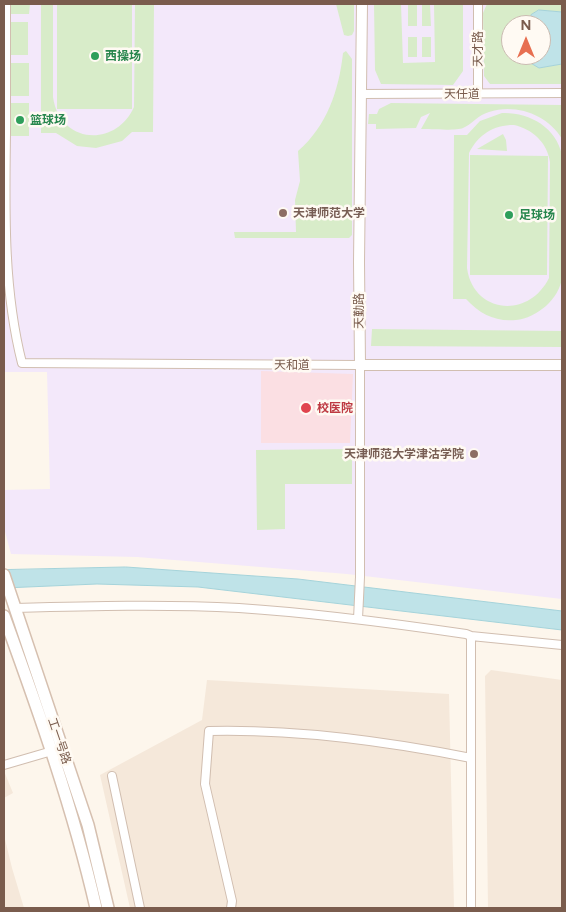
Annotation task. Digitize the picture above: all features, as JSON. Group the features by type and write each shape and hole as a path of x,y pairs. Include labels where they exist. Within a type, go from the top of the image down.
{"main road":[{"name":"工一号路","path":"4,575 88,825 108,908"},
{"name":"工一号路","path":"4,619 52,751 84,856 96,908"}],"street":[{"name":"天和道","path":"6,4 4,209 8,282 22,363 562,365"},
{"name":"天勤路","path":"358,619 360,577 359,262 362,4"},
{"name":"天才路","path":"478,4 478,93"},
{"name":"天任道","path":"362,94 562,93"},
{"path":"15,608 106,605 240,608 358,619 471,636 562,645"},
{"path":"4,619 19,621"},
{"path":"471,636 472,908"},
{"path":"231,908 232,901 205,784 209,731 247,730 341,737 471,758"},
{"path":"4,764 52,751"},
{"path":"112,776 140,908"}],"shaded area":[{"name":"天津师范大学","path":"4,4 562,4 562,599 347,574 137,557 11,554 4,528 4,490 50,489 47,372 4,372"},
{"name":"校医院","path":"261,371 353,374 350,443 261,443"},
{"path":"491,670 562,680 562,908 488,908 485,676"},
{"path":"207,680 449,694 454,908 130,908 100,775 202,720"},
{"path":"4,771 13,793 4,798"},
{"path":"4,835 12,868 24,908 4,908"}],"green space":[{"path":"9,4 30,4 29,14 9,14"},
{"name":"西操场","path":"41,4 53,4 53,97 57,112 66,124 76,131 89,135 102,134 114,130 125,121 134,107 135,4 154,4 153,132 132,132 122,141 96,148 77,146 56,133 41,133"},
{"name":"西操场","path":"57,4 132,4 132,109 57,109"},
{"path":"336,4 354,4 354,31 352,35 344,35"},
{"path":"374,4 401,4 403,63 435,62 434,4 463,4 463,71 453,85 381,84 375,70"},
{"path":"487,4 562,4 562,12 539,10 531,15 501,15 501,65 536,65 539,68 562,64 562,84 490,84 484,76 483,13"},
{"path":"408,5 417,5 417,26 408,26"},
{"path":"422,5 430,5 431,26 422,26"},
{"path":"10,22 28,22 28,55 10,55"},
{"path":"408,37 417,37 417,57 408,57"},
{"path":"422,37 431,37 431,57 422,57"},
{"path":"346,51 352,59 352,235 349,238 235,238 234,232 296,232 295,200 300,181 298,151 317,130 324,119 335,94 343,53"},
{"name":"篮球场","path":"11,63 29,63 29,96 11,96"},
{"name":"篮球场","path":"11,103 29,103 29,136 11,136"},
{"path":"391,103 562,105 562,139 548,123 540,118 520,110 510,109 485,113 466,127 460,129 421,129 430,113 421,117 416,128 376,129 376,124 368,124 369,114 377,114 379,109"},
{"path":"502,113 512,113 531,118 540,123 554,136 562,155 563,264 560,286 546,306 532,316 516,320 501,320 488,316 466,299 453,299 454,135 467,135 480,121","holes":["506,125 521,127 538,138 546,148 550,162 549,278 540,291 528,300 515,305 502,306 490,302 479,294 471,283 467,268 469,153 477,141 487,132"]},
{"path":"503,134 506,140 507,151 477,149"},
{"name":"足球场","path":"470,155 548,156 547,275 470,275"},
{"path":"372,329 562,331 562,347 371,346"},
{"path":"352,449 352,484 285,484 285,529 257,530 256,450"}],"water":[{"path":"539,10 562,12 562,64 539,68 534,65 551,65 551,15 531,15"},
{"path":"126,567 298,579 562,611 562,630 198,587 97,584 4,588 4,570"}],"place":[{"name":"西操场","path":"95,56"},
{"name":"篮球场","path":"20,120"},
{"name":"天津师范大学","path":"283,213"},
{"name":"足球场","path":"509,215"},
{"name":"校医院","path":"306,408"},
{"name":"天津师范大学津沽学院","path":"474,454"}]}
